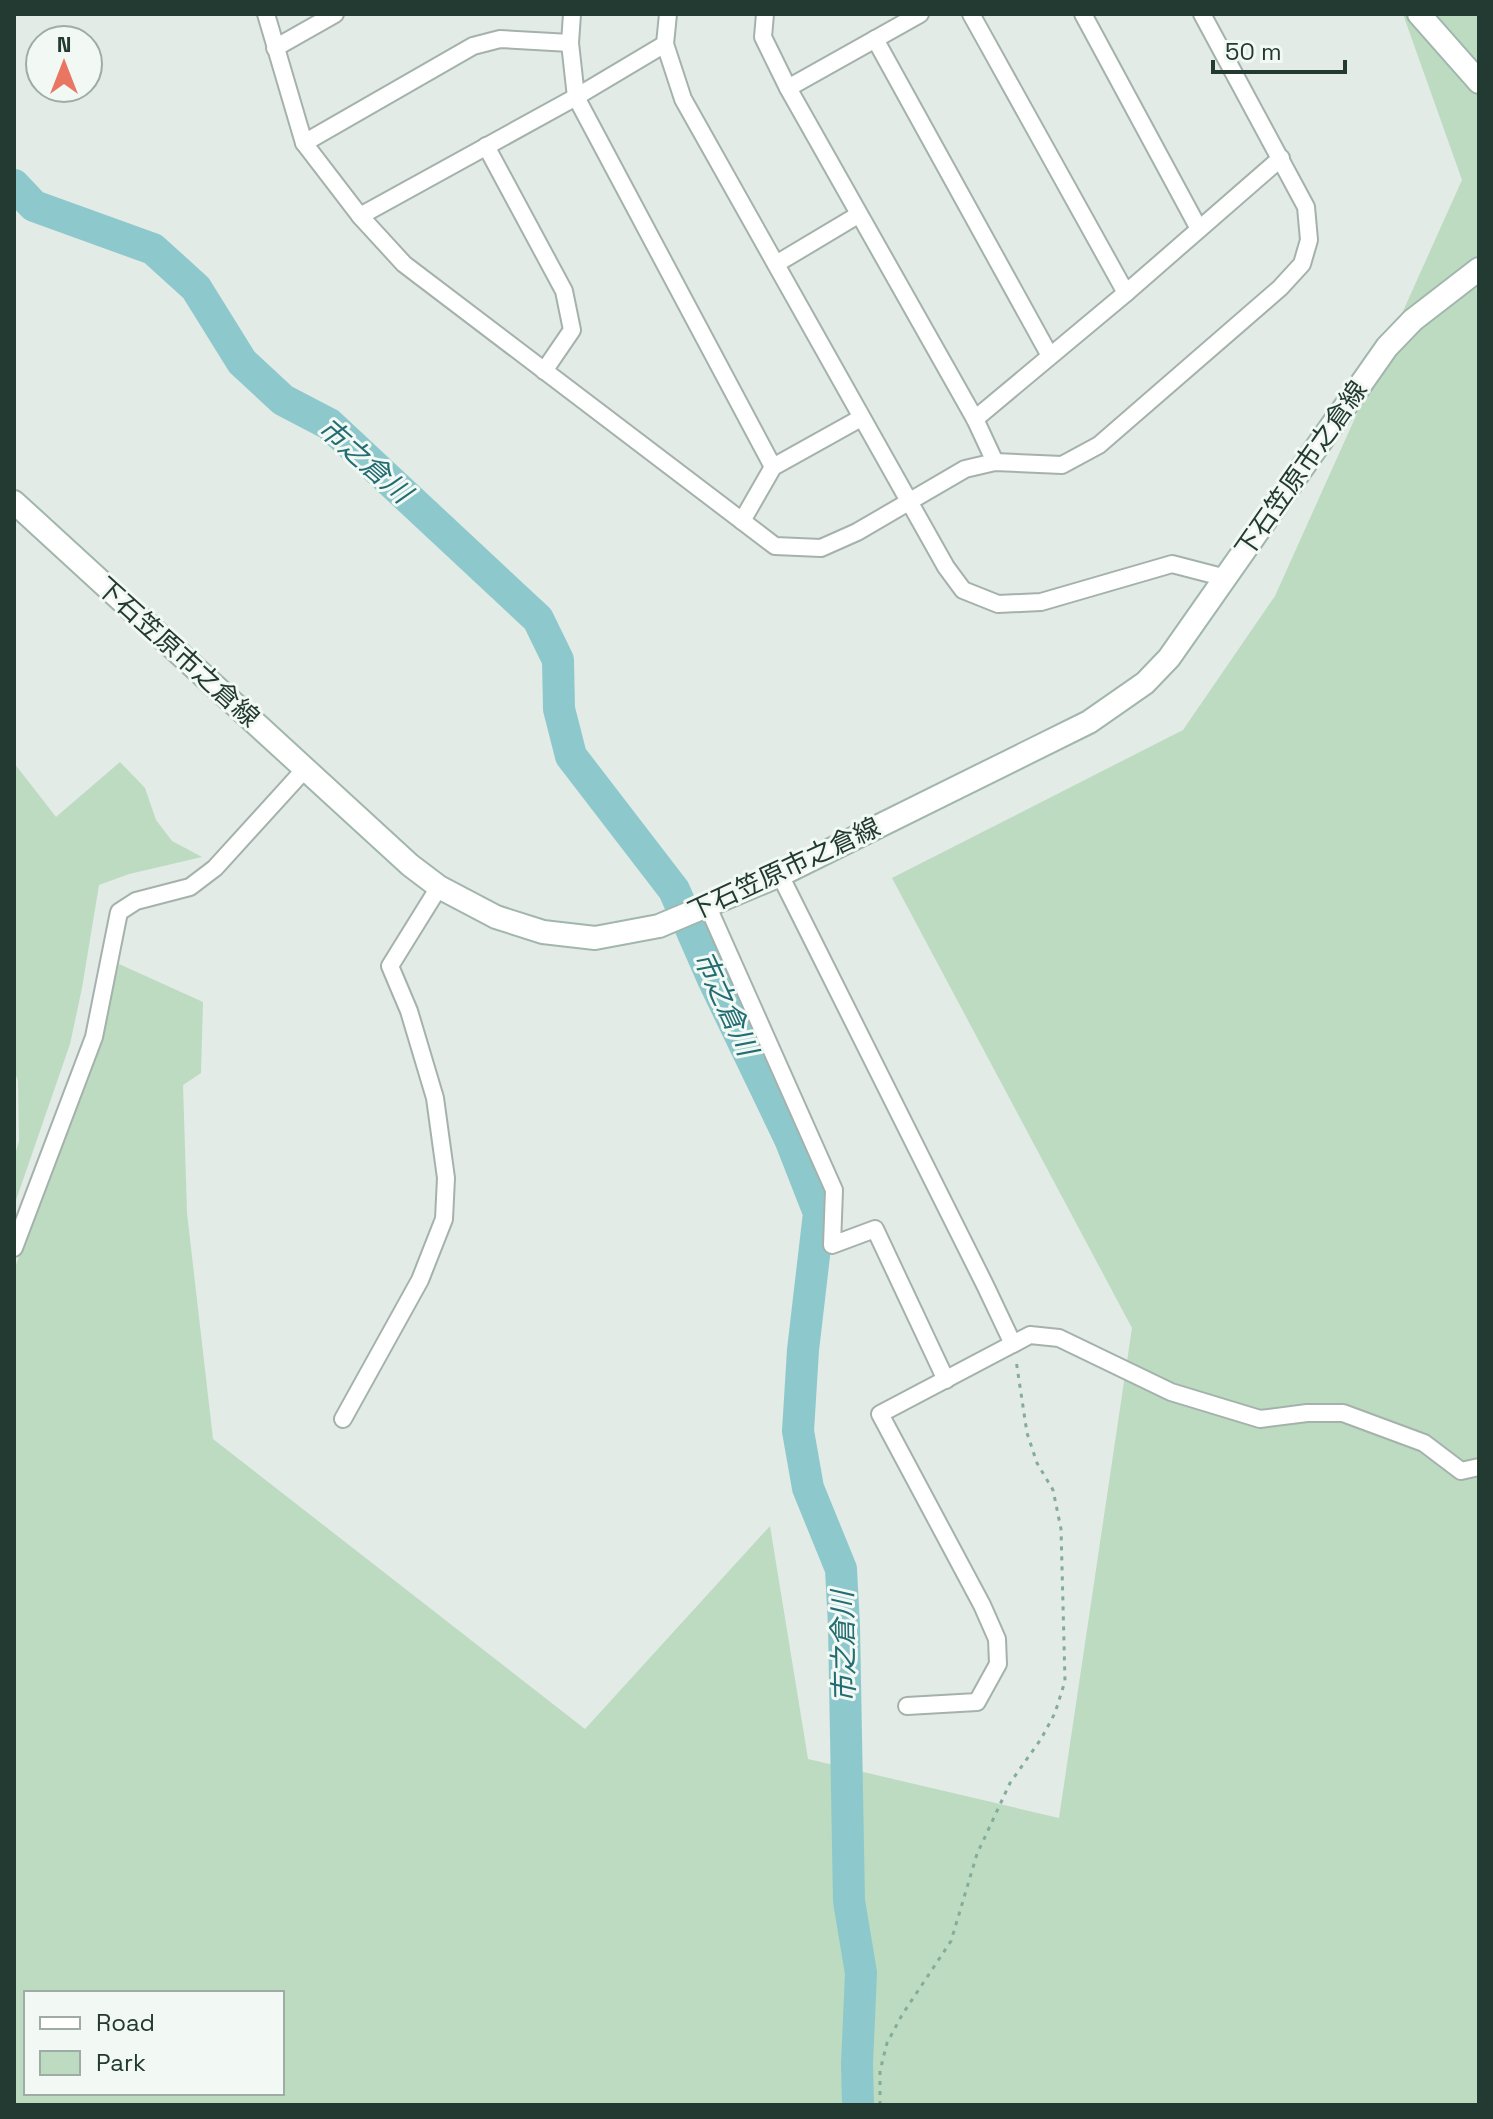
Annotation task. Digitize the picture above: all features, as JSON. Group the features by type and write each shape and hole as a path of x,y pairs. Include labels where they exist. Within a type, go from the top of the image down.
{"main road":[{"path":"1419,14 1479,82"},
{"name":"下石笠原市之倉線","path":"14,502 410,865 439,887 496,917 543,932 595,938 659,926 780,875 1089,722 1145,683 1169,658 1387,347 1413,320 1479,269"}],"street":[{"path":"266,14 304,143 360,216 404,264 775,546 821,548 857,532 965,469 995,462 1062,465 1099,445 1280,288 1302,264 1309,240 1306,207 1202,14"},
{"path":"275,48 335,14"},
{"path":"572,14 570,43 576,97 773,467"},
{"path":"668,14 665,44 683,99 861,418 946,567 963,590 998,604 1041,602 1172,564 1226,578"},
{"path":"765,14 763,37 788,88 975,419 995,462"},
{"path":"788,88 920,14"},
{"path":"971,14 1126,293"},
{"path":"1083,14 1199,229"},
{"path":"304,143 473,46 500,39 570,43"},
{"path":"875,39 1050,356"},
{"path":"360,216 576,97 665,44"},
{"path":"486,146 564,291 572,330 544,371"},
{"path":"975,419 1281,158"},
{"path":"776,264 858,215"},
{"path":"742,521 773,467 861,418"},
{"path":"14,1248 94,1037 119,912 136,901 190,887 215,868 305,769"},
{"path":"780,875 1013,1344"},
{"path":"343,1419 420,1280 444,1219 446,1178 435,1098 409,1011 390,966 439,887"},
{"path":"708,907 834,1190 832,1245 875,1229 946,1380"},
{"path":"907,1706 977,1702 998,1664 997,1639 880,1414 1030,1335 1059,1338 1171,1392 1260,1419 1307,1413 1343,1413 1424,1443 1461,1471 1479,1467"}],"path":[{"path":"880,2105 880,2071 887,2043 951,1941 977,1854 1010,1783 1055,1713 1065,1681 1061,1529 1053,1490 1037,1463 1027,1433 1013,1344"}],"green space":[{"path":"1403,14 1479,14 1479,2105 14,2105 14,1270 96,1046 119,964 203,1002 201,1073 183,1085 187,1213 213,1439 585,1729 770,1526 808,1759 1059,1818 1132,1328 892,878 1183,730 1275,596 1462,180"},
{"path":"120,762 145,788 156,820 172,841 202,857 129,874 99,885 70,1044 14,1206 14,1158 19,1141 18,1081 14,1070 14,763 56,817"}],"waterway":[{"name":"市之倉川","path":"14,185 34,206 153,249 196,288 242,362 283,400 329,424 538,619 558,660 559,709 571,756 674,890 790,1139 819,1213 803,1350 798,1431 808,1488 841,1569 849,1901 861,1973 858,2105"}]}
